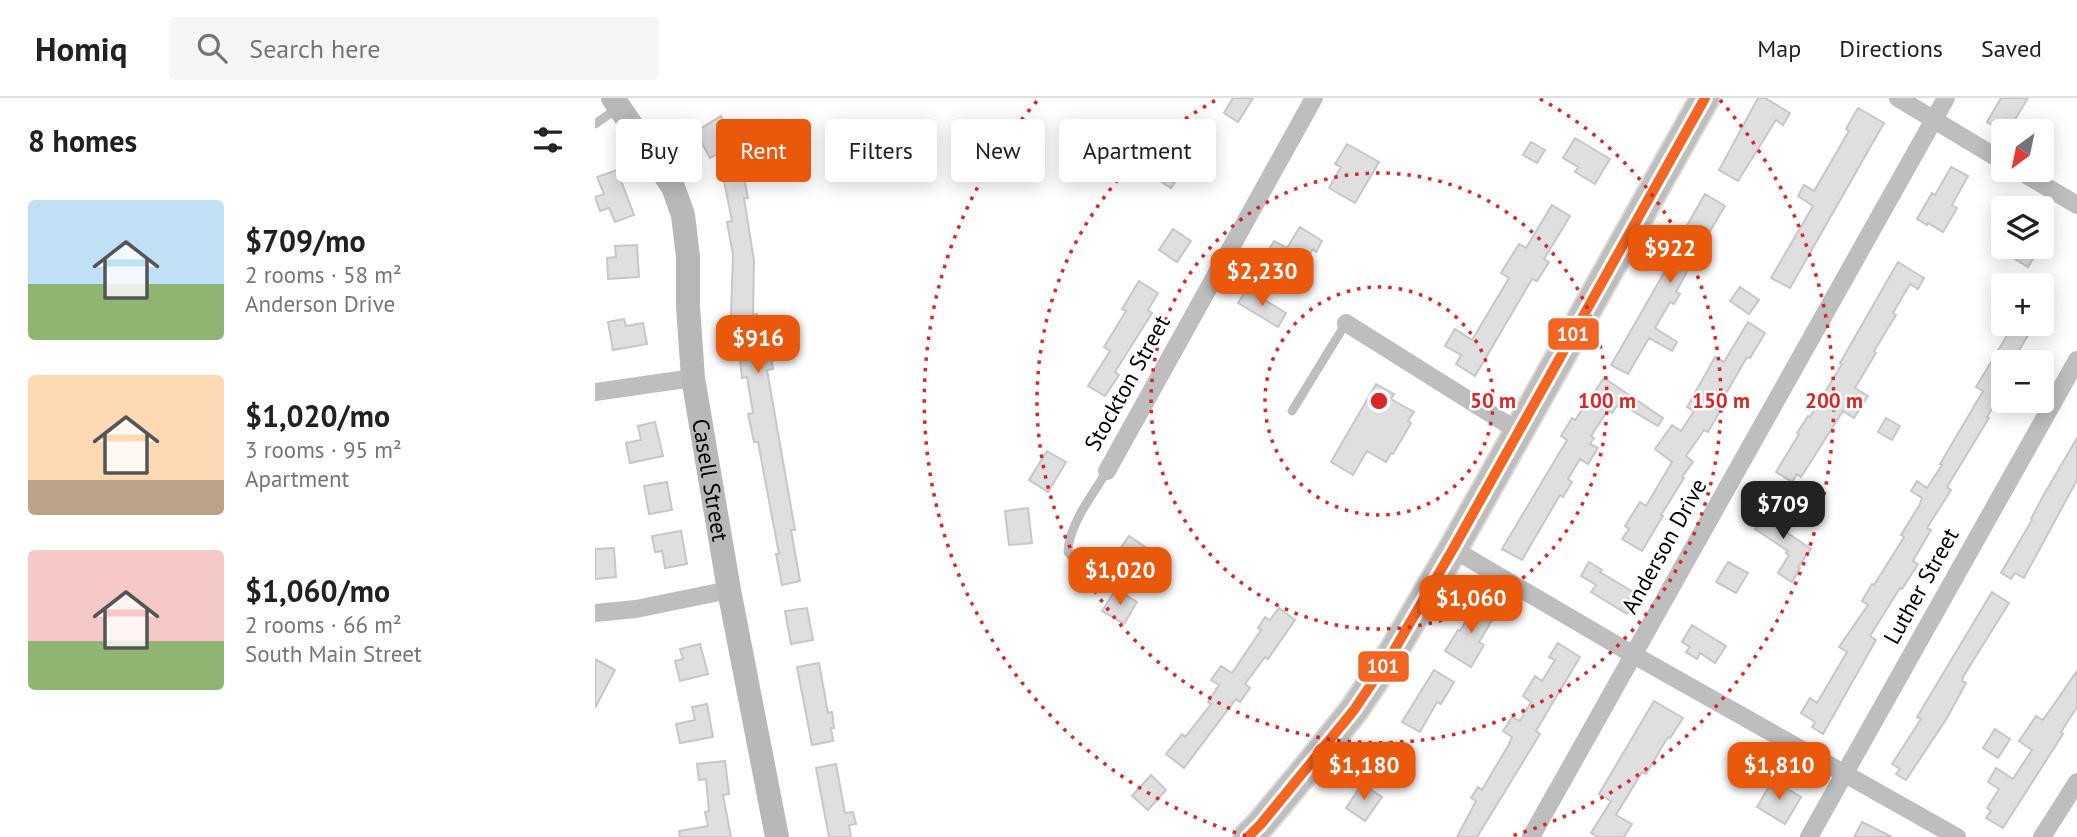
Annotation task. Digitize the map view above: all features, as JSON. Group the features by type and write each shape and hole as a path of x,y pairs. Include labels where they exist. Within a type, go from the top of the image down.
{"main road":[{"path":"1248,837 1354,710 1393,652 1453,550 1705,98"}],"street":[{"name":"Stockton Street","path":"1107,471 1314,98"},
{"path":"1898,98 1991,154"},
{"name":"Anderson Drive","path":"1531,837 1946,98"},
{"name":"Casell Street","path":"616,103 673,187 683,215 688,257 693,378 729,590 777,837"},
{"path":"2038,182 2077,205"},
{"path":"1346,323 1518,431"},
{"name":"Luther Street","path":"1809,837 2077,360"},
{"path":"595,392 693,378"},
{"path":"1453,550 1957,837"},
{"path":"595,613 636,609 729,590"},
{"path":"2042,837 2077,782"}],"lane":[{"path":"595,124 616,103"},
{"path":"1292,411 1346,323"},
{"path":"1099,576 1073,559 1068,552 1068,542 1076,523 1107,471"}],"building":[{"path":"1233,98 1253,98 1238,122 1224,113"},
{"path":"1758,98 1765,98 1790,113 1783,125 1776,120 1738,181 1719,170"},
{"path":"2001,98 2028,98 2015,119 1991,119 1991,124 1987,122"},
{"path":"1858,108 1884,123 1790,288 1771,278 1813,206 1798,196 1804,185 1814,191 1849,131 1846,129"},
{"path":"716,119 716,155 710,158 702,143 702,128"},
{"path":"1575,138 1610,159 1595,184 1575,172 1578,167 1563,158"},
{"path":"1531,142 1545,150 1537,163 1523,155"},
{"path":"1347,144 1379,162 1355,203 1329,188 1341,167 1335,164"},
{"path":"1951,167 1968,176 1952,205 1957,208 1943,232 1917,219"},
{"path":"616,170 616,182 622,182 634,215 615,222 609,208 600,211 595,197 604,194 597,177"},
{"path":"724,182 745,182 748,198 744,198 754,261 753,315 757,314 760,358 771,356 773,369 767,370 795,530 791,530 800,581 782,585 776,554 779,554 758,442 754,442 748,414 753,413 747,377 742,378 737,330 730,331 733,255 727,222 732,221"},
{"path":"1162,182 1175,182 1171,188"},
{"path":"1705,194 1725,206 1698,251 1704,255 1695,270 1690,266 1676,292 1680,294 1674,304 1670,302 1655,328 1677,342 1672,351 1649,338 1628,374 1611,365 1668,266 1665,264"},
{"path":"1552,205 1570,216 1544,259 1549,262 1537,281 1532,279 1475,376 1456,364 1461,355 1445,346 1455,329 1472,340 1509,278 1501,273 1519,244 1526,248"},
{"path":"1300,227 1322,241 1316,252 1313,249 1300,270 1268,251 1274,241 1287,248"},
{"path":"1173,229 1191,241 1177,262 1159,250"},
{"path":"637,245 639,277 608,279 607,258 616,257 615,246"},
{"path":"2015,259 2033,259 2028,267"},
{"path":"1898,262 1924,278 1918,289 1910,284 1893,313 1896,315 1874,351 1876,353 1855,388 1868,396 1854,418 1843,411 1801,477 1797,474 1792,482 1776,472 1799,434 1797,433 1808,416 1810,417 1842,364 1840,363"},
{"path":"1139,281 1158,293 1148,310 1152,313 1115,372 1119,375 1105,396 1088,386 1110,351 1104,347 1126,311 1122,309"},
{"path":"1740,287 1759,300 1749,314 1730,301"},
{"path":"1247,289 1286,313 1278,327 1238,303"},
{"path":"624,319 626,326 643,323 647,344 613,350 608,322"},
{"path":"1748,322 1765,333 1750,358 1747,357 1717,409 1720,411 1708,432 1704,430 1686,456 1693,462 1642,551 1622,539 1629,529 1625,526 1640,502 1646,506 1672,462 1655,449 1672,425 1681,431 1694,411 1687,407 1715,357 1724,362"},
{"path":"2007,336 2028,336 2019,350 1998,350"},
{"path":"1991,362 1989,418 1947,487 1951,490 1927,528 1931,530 1913,561 1918,564 1870,636 1876,640 1823,734 1812,727 1815,722 1801,713 1810,698 1817,703 1847,652 1839,647 1868,605 1862,601 1904,537 1901,535 1920,504 1922,498 1911,491 1917,481 1927,488 1942,465 1940,464 1983,391 1976,387"},
{"path":"1604,378 1663,418 1658,426 1619,403 1612,413 1608,410 1591,436 1594,438 1590,444 1598,448 1588,464 1580,459 1568,479 1572,482 1563,497 1560,495 1522,560 1502,549 1567,440 1561,436"},
{"path":"1376,384 1394,394 1391,399 1414,412 1408,421 1411,423 1386,462 1367,451 1353,475 1331,462"},
{"path":"1886,418 1900,426 1892,440 1878,432"},
{"path":"655,422 663,456 630,463 626,443 641,440 638,426"},
{"path":"2077,438 2077,480 2024,578 2015,573 2011,579 2001,573"},
{"path":"1047,451 1066,462 1048,492 1029,480"},
{"path":"667,482 672,510 649,514 644,486"},
{"path":"1773,503 1789,513 1779,527 1811,549 1798,567 1800,568 1792,582 1778,573 1789,555 1786,553 1788,551 1755,529"},
{"path":"1028,508 1032,543 1009,545 1005,511"},
{"path":"681,531 687,564 665,568 662,551 655,552 652,536"},
{"path":"1129,536 1162,558 1156,567 1165,573 1157,584 1116,555"},
{"path":"614,548 616,577 595,579 595,549"},
{"path":"1589,562 1633,592 1628,600 1634,603 1627,614 1591,592 1596,585 1581,576"},
{"path":"1728,562 1748,573 1736,593 1716,582"},
{"path":"1116,589 1137,602 1124,624 1102,611"},
{"path":"1992,592 2009,603 1963,677 1962,681 1966,683 1947,718 1906,780 1896,774 1900,769 1892,764 1921,719 1917,717"},
{"path":"1478,600 1491,607 1488,613 1494,617 1479,642 1484,645 1471,667 1445,651"},
{"path":"807,608 813,640 791,644 785,611"},
{"path":"1279,608 1295,620 1268,659 1265,657 1245,684 1250,688 1240,702 1236,699 1184,768 1166,754 1182,734 1185,737 1211,704 1208,702 1219,685 1211,680 1221,666 1232,673 1261,630 1258,628 1265,617 1270,620"},
{"path":"1692,625 1726,646 1715,663 1700,653 1697,659 1686,652 1690,647 1682,642"},
{"path":"1558,643 1580,657 1536,731 1540,734 1477,837 1457,837 1476,801 1471,798 1478,787 1482,790 1509,744 1512,737 1503,731 1512,717 1520,721 1531,702 1523,696 1535,676 1542,681 1555,660 1549,657"},
{"path":"700,644 708,674 680,681 675,661 683,659 680,649"},
{"path":"595,659 615,670 595,708"},
{"path":"819,663 828,713 832,712 833,741 812,745 797,667"},
{"path":"1434,670 1454,682 1441,704 1437,702 1420,732 1402,722"},
{"path":"2077,671 2077,707 2061,732 2063,734 2003,828 1986,818 1991,811 1987,808 1999,789 1988,782 1996,768 2013,779 2032,750 2019,741 2036,716 2043,720"},
{"path":"1654,701 1683,718 1646,774 1642,772 1616,815 1632,824 1624,837 1598,837 1591,833 1611,801 1599,794"},
{"path":"707,704 713,737 680,743 676,724 695,720 692,707"},
{"path":"1995,729 2010,739 1998,758 1983,748"},
{"path":"1388,742 1407,754 1403,761 1407,764 1399,777 1378,763"},
{"path":"725,761 729,794 723,795 731,837 680,837 679,831 708,826 705,812 709,811 706,779 699,780 697,764"},
{"path":"836,764 845,813 853,812 856,824 849,825 851,837 829,837 816,768"},
{"path":"1151,775 1166,790 1148,810 1132,796"},
{"path":"1773,780 1801,797 1785,824 1757,807"},
{"path":"1362,784 1382,797 1365,821 1346,808"},
{"path":"1862,822 1892,837 1854,837"}],"transit line":[{"name":"101","path":"1248,837 1354,710 1393,652 1705,98"}]}
